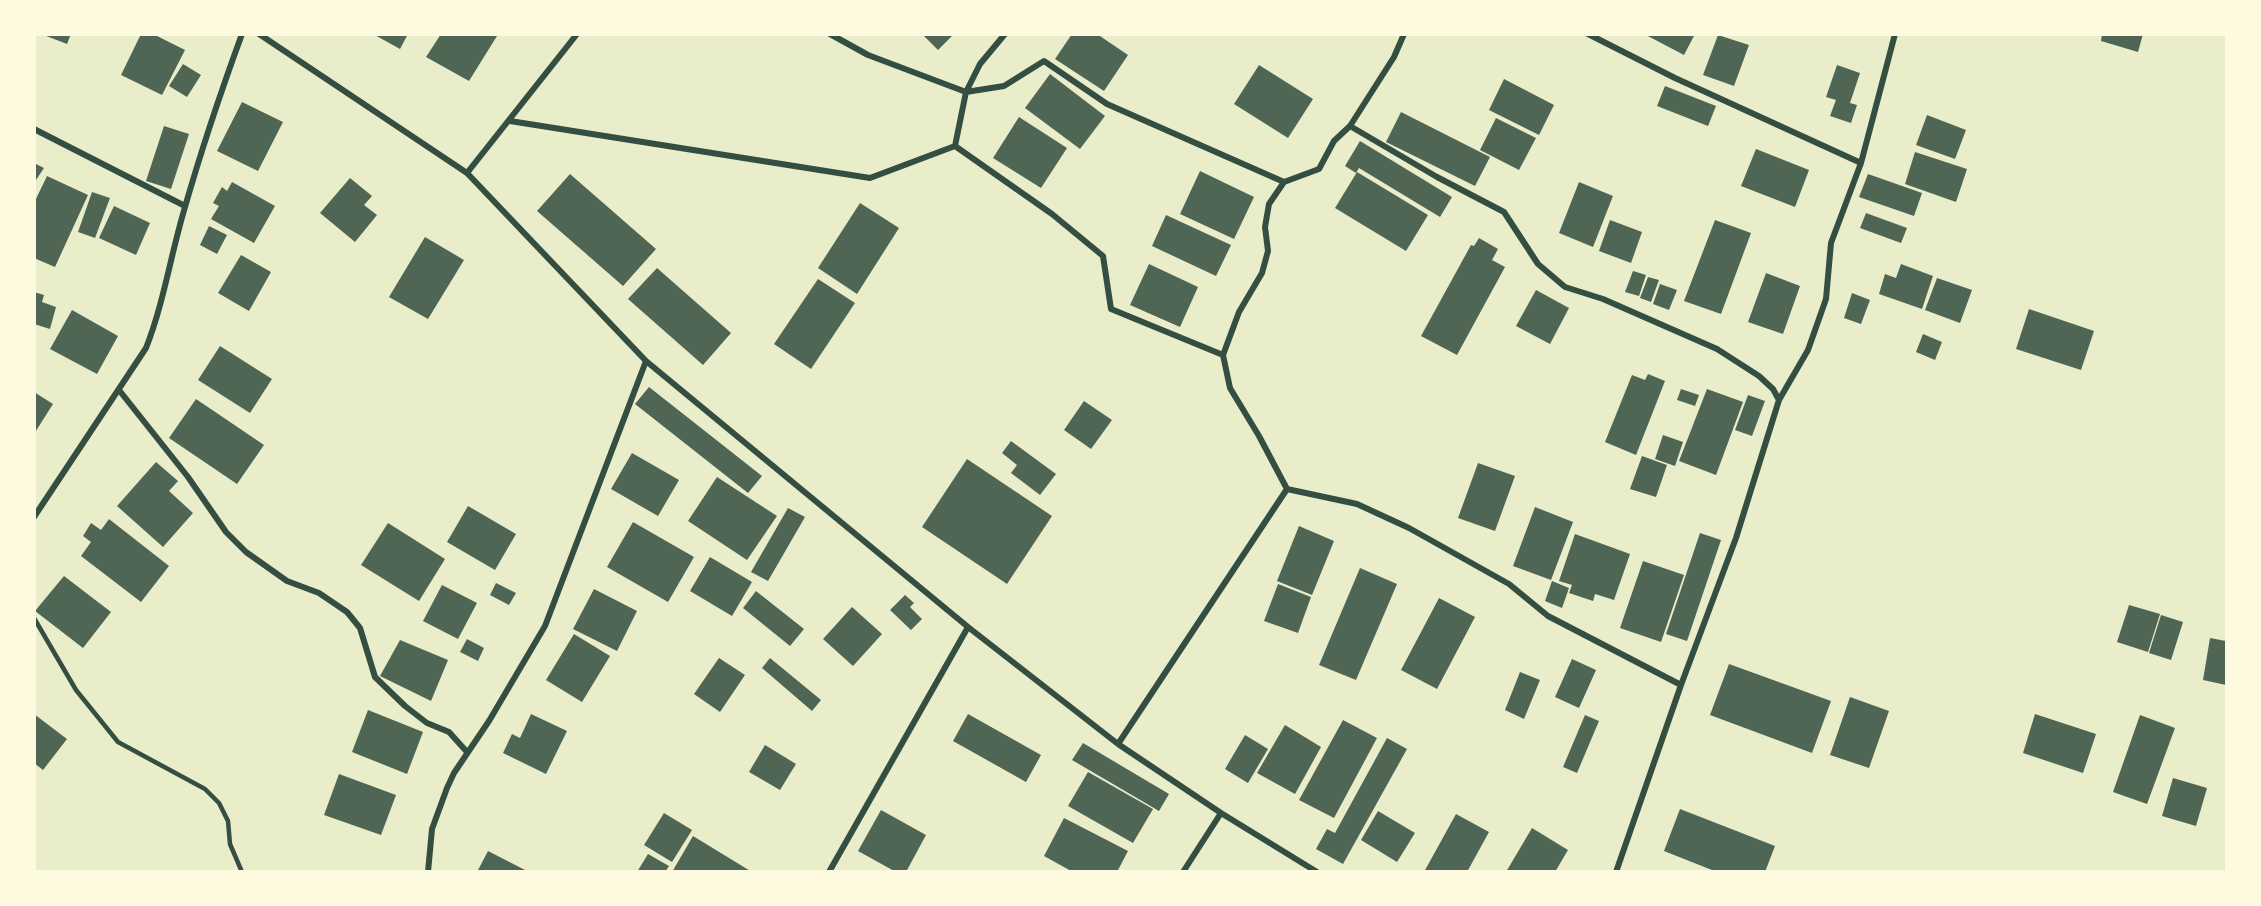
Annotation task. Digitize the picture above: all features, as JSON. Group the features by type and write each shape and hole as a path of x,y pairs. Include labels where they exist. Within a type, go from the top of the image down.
{"street":[{"path":"34,517 146,348 158,319 185,206 219,96 242,34"},
{"path":"259,34 467,173 646,361 968,627 1118,744 1221,813 1317,872"},
{"path":"467,173 577,34"},
{"path":"830,34 868,55 966,92 1004,86 1044,61 1107,104 1284,182"},
{"path":"955,146 966,92 980,64 1005,34"},
{"path":"1287,489 1230,388 1223,355 1239,312 1262,273 1268,251 1265,227 1269,204 1284,182 1319,169 1334,141 1350,126 1394,57 1404,34"},
{"path":"1588,34 1675,78 1862,163"},
{"path":"1616,872 1681,685 1736,538 1779,400 1808,350 1826,299 1832,243 1862,163 1895,34"},
{"path":"510,121 870,178 955,146"},
{"path":"1350,126 1437,177 1504,212 1538,264 1565,286 1603,299 1717,349 1759,376 1773,389 1779,400"},
{"path":"34,129 185,206"},
{"path":"955,146 1052,214 1103,256 1111,309 1223,355"},
{"path":"428,872 432,829 454,773 489,721 545,626 646,361"},
{"path":"120,390 188,477 226,532 246,552 287,581 319,593 347,612 360,628 375,676 405,706 427,723 449,732 467,752"},
{"path":"1287,489 1357,504 1410,528 1509,584 1548,616 1681,685"},
{"path":"1118,744 1287,489"},
{"path":"829,872 968,627"},
{"path":"1183,872 1221,813"}],"lane":[{"path":"34,618 76,690 118,742 206,789 219,803 228,821 230,844 242,872"}],"building":[{"path":"41,34 71,34 67,44"},
{"path":"141,34 153,34 185,50 162,95 121,75"},
{"path":"373,34 408,34 400,49"},
{"path":"441,34 495,34 497,36 469,81 426,57"},
{"path":"922,34 954,34 938,50"},
{"path":"1072,34 1097,34 1128,55 1104,91 1055,59"},
{"path":"1644,34 1695,34 1684,55"},
{"path":"2102,34 2143,34 2138,52 2101,41"},
{"path":"1718,35 1749,45 1734,86 1703,75"},
{"path":"183,64 201,75 187,97 169,86"},
{"path":"1259,65 1313,99 1288,138 1234,104"},
{"path":"1837,65 1860,73 1850,103 1857,105 1851,123 1830,116 1836,100 1826,97"},
{"path":"1050,74 1105,116 1080,149 1025,108"},
{"path":"1504,79 1554,105 1539,135 1489,110"},
{"path":"1665,86 1716,106 1708,126 1657,106"},
{"path":"242,102 283,122 258,171 217,151"},
{"path":"1401,112 1490,157 1475,186 1386,142"},
{"path":"1927,115 1966,130 1955,159 1916,145"},
{"path":"1019,117 1067,148 1041,188 993,158"},
{"path":"1496,118 1536,138 1519,170 1480,150"},
{"path":"164,126 189,134 171,189 146,181"},
{"path":"1360,141 1452,197 1440,217 1359,168 1356,173 1345,166"},
{"path":"1756,149 1809,170 1795,207 1741,186"},
{"path":"1915,152 1967,169 1956,202 1905,184"},
{"path":"34,163 44,168 34,183"},
{"path":"1200,171 1254,197 1234,239 1180,214"},
{"path":"1357,172 1428,215 1406,251 1335,208"},
{"path":"570,174 656,249 623,286 537,211"},
{"path":"1868,174 1922,193 1914,216 1859,197"},
{"path":"47,176 88,195 55,267 34,258 34,203"},
{"path":"350,178 372,196 364,205 377,215 355,242 320,213"},
{"path":"232,182 275,206 254,243 211,219 219,206 213,203 222,187 227,191"},
{"path":"1579,182 1613,196 1593,247 1559,233"},
{"path":"92,192 110,198 95,238 78,232"},
{"path":"860,203 899,228 857,294 818,268"},
{"path":"114,206 150,223 136,255 99,238"},
{"path":"1866,213 1907,228 1901,243 1860,228"},
{"path":"1166,215 1231,245 1216,276 1152,246"},
{"path":"1610,220 1642,232 1631,263 1599,251"},
{"path":"1715,220 1751,233 1721,314 1684,301"},
{"path":"209,226 227,235 217,254 200,245"},
{"path":"425,237 464,260 428,319 389,297"},
{"path":"1479,238 1498,249 1492,260 1505,267 1457,355 1421,336 1471,245 1474,246"},
{"path":"241,255 271,272 249,311 218,293"},
{"path":"1149,264 1198,287 1180,327 1130,305"},
{"path":"1901,264 1933,276 1922,309 1879,294 1885,274 1896,278"},
{"path":"657,268 731,333 703,365 628,299"},
{"path":"1633,271 1646,275 1639,296 1625,292"},
{"path":"1766,273 1800,286 1783,334 1748,322"},
{"path":"1648,277 1659,280 1651,302 1640,298"},
{"path":"1937,278 1972,290 1960,323 1925,310"},
{"path":"818,279 855,303 811,369 774,344"},
{"path":"1660,284 1677,290 1669,310 1653,304"},
{"path":"1536,290 1569,308 1550,344 1516,326"},
{"path":"34,292 44,295 42,302 56,307 50,329 34,324"},
{"path":"1852,293 1870,300 1861,324 1844,318"},
{"path":"2029,309 2094,331 2081,370 2016,349"},
{"path":"72,310 118,336 97,374 50,349"},
{"path":"1923,334 1942,342 1935,360 1916,352"},
{"path":"220,346 272,379 250,413 198,380"},
{"path":"1648,374 1665,381 1636,455 1605,442 1632,375 1645,380"},
{"path":"649,387 762,476 748,493 635,404"},
{"path":"1681,389 1699,395 1695,406 1677,400"},
{"path":"1707,389 1743,402 1716,475 1679,461"},
{"path":"34,392 53,404 34,434"},
{"path":"1748,395 1765,401 1752,436 1735,430"},
{"path":"196,399 264,445 237,484 169,438"},
{"path":"1084,401 1112,420 1091,449 1064,430"},
{"path":"1663,435 1683,442 1675,466 1655,459"},
{"path":"1011,441 1056,474 1040,495 1011,473 1017,465 1002,453"},
{"path":"632,453 679,480 658,516 611,489"},
{"path":"1642,456 1667,465 1656,497 1630,489"},
{"path":"967,459 1052,516 1007,584 922,527"},
{"path":"156,462 178,481 169,491 193,513 163,547 117,506"},
{"path":"1478,463 1515,476 1495,531 1458,518"},
{"path":"717,477 777,516 747,560 688,521"},
{"path":"468,506 516,534 495,570 447,542"},
{"path":"1535,507 1573,522 1551,580 1513,566"},
{"path":"788,508 805,517 768,581 751,572"},
{"path":"109,519 169,566 141,602 81,556 91,542 83,536 91,523 101,530"},
{"path":"633,522 694,557 668,602 607,567"},
{"path":"388,523 445,559 419,601 361,565"},
{"path":"1299,526 1334,541 1312,595 1277,581"},
{"path":"1700,533 1721,540 1687,641 1666,634"},
{"path":"1575,534 1630,554 1614,600 1595,594 1593,601 1569,593 1572,585 1559,581"},
{"path":"710,557 752,582 732,616 690,591"},
{"path":"1643,561 1684,575 1661,642 1620,628"},
{"path":"1360,568 1397,584 1356,680 1319,665"},
{"path":"64,576 111,612 83,648 35,611"},
{"path":"1552,581 1569,588 1562,608 1545,601"},
{"path":"496,583 516,593 509,605 490,595"},
{"path":"1278,584 1311,597 1298,633 1264,621"},
{"path":"442,585 477,603 458,639 423,621"},
{"path":"594,589 637,611 617,651 573,629"},
{"path":"756,591 804,629 790,646 743,608"},
{"path":"905,595 914,603 910,607 922,619 911,630 890,610"},
{"path":"1439,598 1475,617 1437,689 1401,670"},
{"path":"2129,605 2160,614 2148,652 2117,642"},
{"path":"852,607 882,634 853,666 823,639"},
{"path":"2161,615 2183,622 2171,660 2149,653"},
{"path":"574,634 610,656 582,702 546,680"},
{"path":"2210,638 2226,641 2226,685 2203,680"},
{"path":"467,639 484,648 478,661 460,652"},
{"path":"400,640 448,660 431,701 380,676"},
{"path":"719,658 745,675 720,712 694,694"},
{"path":"770,658 821,700 812,711 762,668"},
{"path":"1572,659 1596,670 1579,708 1555,697"},
{"path":"1729,664 1831,701 1812,753 1710,715"},
{"path":"1520,672 1540,680 1524,719 1505,710"},
{"path":"1850,697 1889,711 1869,768 1830,755"},
{"path":"368,710 423,732 407,774 352,752"},
{"path":"34,714 67,739 43,770 34,763"},
{"path":"531,714 567,731 546,774 503,753 512,734 520,738"},
{"path":"968,714 1041,755 1026,782 953,741"},
{"path":"2035,714 2096,734 2083,773 2023,753"},
{"path":"1585,715 1599,721 1577,773 1563,767"},
{"path":"2140,715 2175,728 2147,804 2113,792"},
{"path":"1343,720 1377,738 1334,818 1299,800"},
{"path":"1285,725 1321,747 1295,794 1257,773"},
{"path":"1245,735 1268,749 1248,783 1225,769"},
{"path":"1387,738 1407,749 1343,864 1316,849 1327,829 1335,833"},
{"path":"1083,743 1169,794 1159,811 1072,760"},
{"path":"765,745 796,764 780,790 749,772"},
{"path":"1088,772 1153,809 1133,843 1068,806"},
{"path":"339,774 396,795 381,835 324,815"},
{"path":"2173,778 2207,788 2196,826 2162,816"},
{"path":"1680,809 1775,846 1765,872 1717,872 1664,851"},
{"path":"881,810 926,835 906,872 896,872 858,851"},
{"path":"1378,811 1415,833 1397,862 1361,840"},
{"path":"664,813 692,830 672,862 644,845"},
{"path":"1456,814 1489,832 1467,872 1424,872"},
{"path":"1064,818 1128,851 1117,872 1073,872 1044,856"},
{"path":"1532,828 1568,850 1555,872 1506,872"},
{"path":"693,836 752,872 672,872"},
{"path":"488,851 529,872 477,872"},
{"path":"648,854 669,866 665,872 637,872"}]}
